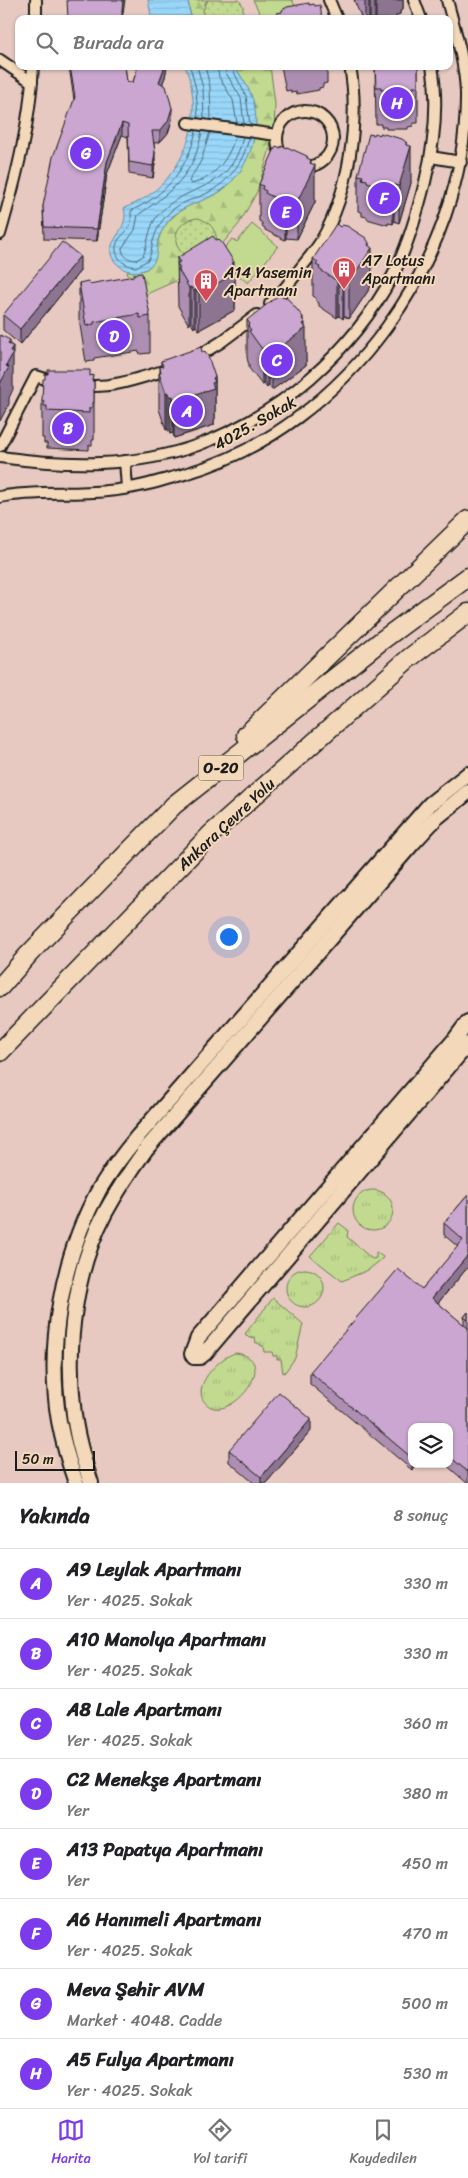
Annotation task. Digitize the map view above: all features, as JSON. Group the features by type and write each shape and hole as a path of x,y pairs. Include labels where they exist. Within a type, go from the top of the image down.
{"highway":[{"path":"174,805 468,520"},
{"name":"O-20","path":"0,987 28,954 174,805 381,640 468,576"},
{"name":"Ankara Çevre Yolu","path":"0,1052 211,834 408,659 468,613"},
{"path":"408,659 468,628"}],"main road":[{"path":"76,1483 70,1476 59,1421 55,1377 56,1337 69,1268 87,1217 100,1189 138,1136 351,892 430,804 468,774"},
{"path":"91,1483 81,1449 73,1407 70,1370 78,1292 94,1237 104,1214 125,1178 146,1149 412,844 436,818 468,792"},
{"path":"468,1022 198,1338 192,1349 193,1356 200,1357 205,1353 468,1044"}],"street":[{"path":"36,0 36,15"},
{"path":"329,0 335,15"},
{"path":"414,0 420,15"},
{"name":"4025. Sokak","path":"447,0 451,15"},
{"name":"4025. Sokak","path":"0,497 17,494 107,491 189,473 245,450 305,412 340,383 365,357 411,291 437,239 461,162 467,91 453,25"},
{"path":"0,60 32,82"},
{"path":"0,234 14,185 26,128 33,70"},
{"path":"0,446 36,376 45,380 91,387 123,382 184,363 202,356 275,300 321,241 334,212 344,180 352,142 353,98 350,70"},
{"path":"0,457 52,463 107,464 172,452 197,445 237,428 292,392 319,370 344,347 392,275 407,242 418,212 431,157 436,86 433,70"},
{"path":"298,112 314,112 328,122 333,139 332,147 323,161 315,165 298,166 284,158 280,152 277,135 284,120 290,115 298,112"},
{"path":"189,123 277,135"},
{"path":"431,157 461,162"},
{"path":"125,461 127,488"}],"green space":[{"path":"188,0 208,0 205,3 204,15 190,15"},
{"path":"208,0 239,0 243,6 243,15 203,15 203,10"},
{"path":"253,0 292,0 300,15 261,15"},
{"path":"237,70 271,70 275,104 274,135 257,192 239,224 217,250 186,257 178,280 142,296 136,278 127,274 128,271 144,270 149,267 154,258 160,235 169,221 185,208 224,189 234,178 248,155 253,142 255,116 253,104"},
{"path":"198,218 212,227 217,242 186,257 177,245 177,233 184,223"},
{"path":"252,224 278,246 248,283 216,258 232,239 237,242"},
{"path":"373,1190 387,1196 393,1210 387,1224 373,1230 359,1224 353,1210 359,1196"},
{"path":"339,1223 348,1230 347,1237 372,1259 376,1258 376,1252 383,1257 368,1270 342,1281 310,1256"},
{"path":"305,1269 312,1270 318,1275 323,1281 323,1295 318,1301 312,1306 305,1307 298,1306 292,1301 287,1295 286,1288 287,1281 292,1275 298,1270"},
{"path":"273,1298 303,1324 295,1358 283,1373 281,1359 273,1356 272,1352 264,1352 263,1346 256,1343 255,1337 249,1338 245,1334"},
{"path":"236,1353 249,1357 254,1366 254,1376 241,1396 231,1404 221,1408 211,1407 204,1401 201,1393 207,1376 221,1361"}],"water":[{"path":"148,0 188,0 190,15 151,15"},
{"path":"186,70 237,70 250,92 254,105 256,119 252,146 240,171 221,191 182,209 171,218 159,237 155,260 149,267 135,272 126,270 114,260 111,253 112,246 123,225 125,217 124,208 144,198 161,185 174,169 185,150 191,130 193,109 191,87"}],"building":[{"path":"67,0 123,0 122,15 68,15"},
{"path":"309,3 309,5 320,5 321,15 278,15 277,13 282,12 287,7"},
{"path":"71,70 126,70 127,82 133,82 137,70 164,70 159,82 166,86 172,108 168,121 160,131 152,131 155,152 153,166 129,162 128,125 122,123 107,162 97,229 44,227 43,206 53,157 75,97"},
{"path":"375,70 418,70 418,87 413,87 413,90 408,90 408,92 386,92 386,90 381,90 381,87 376,87"},
{"path":"375,133 402,139 406,142 406,145 411,146 399,186 394,185 393,188 388,186 388,188 367,182 367,180 362,179 363,176 358,175 369,134 374,135"},
{"path":"276,146 281,148 281,146 287,147 307,156 311,160 310,163 315,165 297,202 286,201 285,203 265,193 266,191 262,189 263,186 259,184"},
{"path":"336,224 340,227 342,225 347,226 366,238 369,243 368,245 372,248 349,282 344,280 343,282 339,279 337,281 319,269 320,267 316,265 318,262 313,259"},
{"path":"213,236 222,243 234,262 232,263 235,267 232,269 235,273 199,294 196,289 194,291 191,287 189,288 178,269 180,268 177,263 180,262 177,258"},
{"path":"62,242 80,256 20,329 3,315"},
{"path":"142,273 150,316 140,318 139,314 94,322 94,324 86,326 79,283 88,281 89,284"},
{"path":"280,294 283,298 285,297 289,300 303,317 302,319 305,323 303,324 306,328 272,353 264,347 262,349 249,331 251,330 248,326 250,324 247,320"},
{"path":"0,335 10,340 8,344 13,346 10,351 13,353 6,366 9,367 0,384"},
{"path":"201,347 202,352 204,351 208,356 215,377 213,378 215,382 212,383 214,388 174,401 173,396 170,397 168,392 166,393 159,372 161,372 160,367 163,366 161,361"},
{"path":"48,370 90,370 90,376 93,375 92,381 94,381 94,403 92,403 92,408 89,408 89,413 47,411 47,406 44,406 44,401 42,401 43,379 45,379 45,374 48,374"},
{"path":"468,1195 468,1255 432,1298 468,1328 468,1472 453,1459 453,1423 408,1423 408,1455 310,1372 398,1269 422,1289 463,1240 444,1223"},
{"path":"468,1312 468,1320 464,1317"},
{"path":"279,1392 311,1419 261,1477 229,1450"}],"place":[{"name":"A5 Fulya Apartmanı","path":"397,103"},
{"name":"Meva Şehir AVM","path":"86,153"},
{"name":"A6 Hanımeli Apartmanı","path":"384,198"},
{"name":"A13 Papatya Apartmanı","path":"286,212"},
{"name":"A7 Lotus Apartmanı","path":"344,290"},
{"name":"A14 Yasemin Apartmanı","path":"206,302"},
{"name":"C2 Menekşe Apartmanı","path":"114,336"},
{"name":"A8 Lale Apartmanı","path":"277,360"},
{"name":"A9 Leylak Apartmanı","path":"187,411"},
{"name":"A10 Manolya Apartmanı","path":"68,428"}]}
